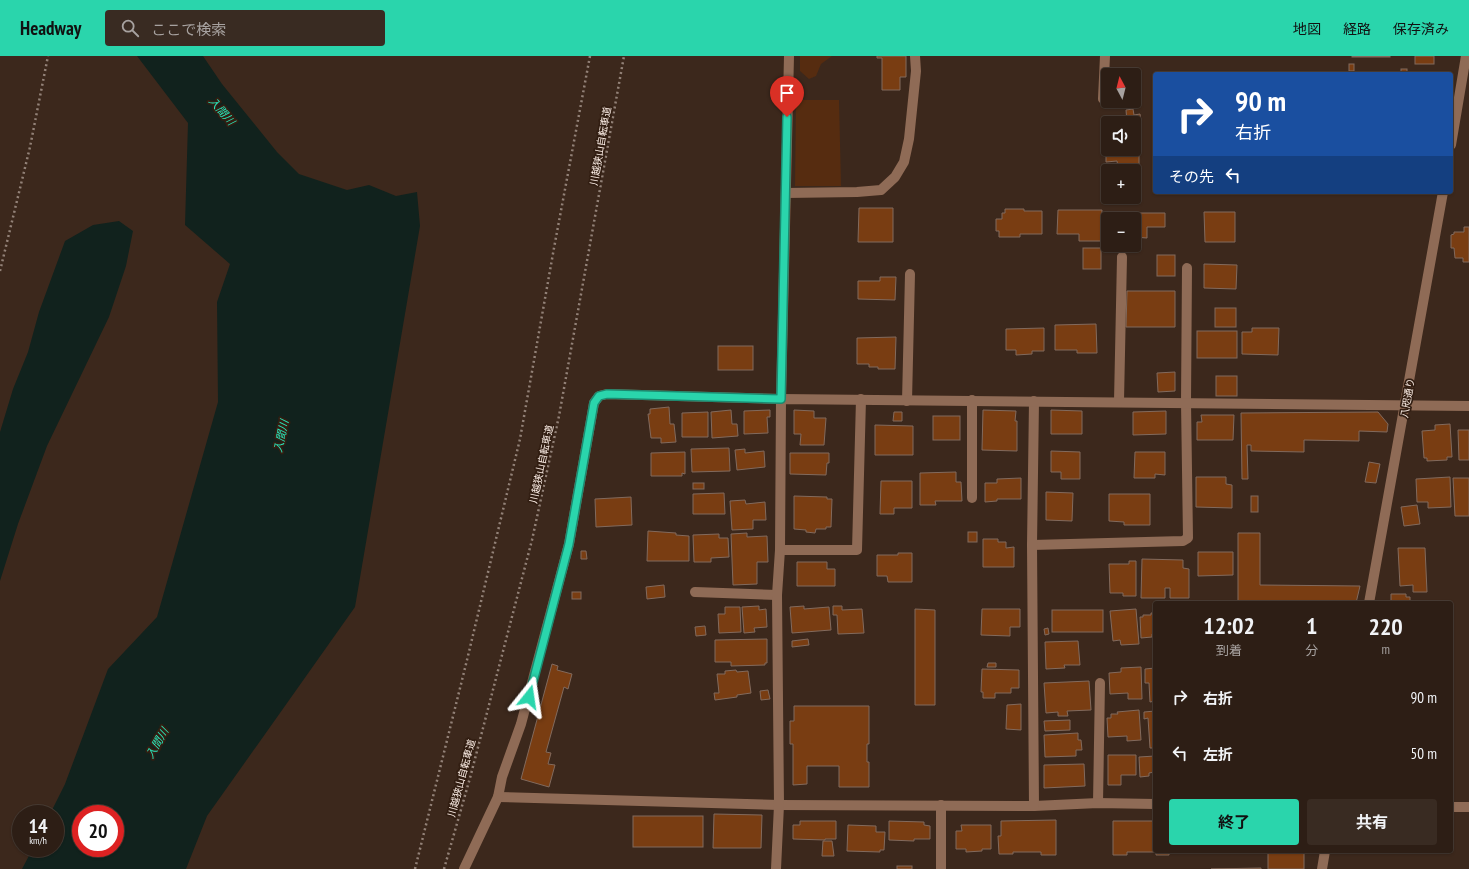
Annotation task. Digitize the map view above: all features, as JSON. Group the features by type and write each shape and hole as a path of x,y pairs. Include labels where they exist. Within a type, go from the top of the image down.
{"street":[{"path":"776,869 779,805 777,595 780,550 781,399 788,56"},
{"path":"786,193 857,192 881,190 895,177 904,162 909,139 916,71 915,56"},
{"path":"1104,68 1105,56"},
{"path":"1453,133 1466,56"},
{"name":"八咫通り","path":"1369,601 1443,194"},
{"path":"1119,402 1122,258"},
{"path":"1032,545 1183,541 1188,538 1186,402 1187,268"},
{"path":"907,400 910,274"},
{"path":"464,869 498,797 502,778 521,724 569,544 594,403 599,396 607,394 781,399 1405,404 1469,406"},
{"path":"780,550 857,550 861,399"},
{"path":"972,400 972,498"},
{"path":"1034,401 1032,545 1034,806"},
{"path":"695,592 777,595"},
{"path":"1098,803 1100,683"},
{"path":"498,797 779,805 1034,806 1098,803 1153,804"},
{"path":"941,805 941,869"},
{"path":"1453,807 1469,807"},
{"path":"1322,869 1325,853"}],"path":[{"path":"0,271 30,147 48,56"},
{"path":"415,869 520,439 590,56"},
{"name":"川越狭山自転車道","path":"444,869 470,778 532,540 560,416 624,56"}],"shaded area":[{"path":"800,56 832,56 821,64 816,76 809,79 800,71"},
{"path":"796,100 839,100 841,186 795,186"}],"water":[{"name":"入間川","path":"137,56 203,56 222,84 277,152 299,174 347,190 369,185 396,196 417,192 420,226 355,607 207,816 186,869 22,869 28,857 64,857 64,805 54,805 65,784 108,669 157,617 218,402 217,302 230,264 185,225 188,123"},
{"path":"119,221 133,231 126,266 109,317 47,446 18,524 0,581 0,432 13,389 28,352 39,312 65,241 93,225"}],"building":[{"path":"877,56 906,56 906,77 900,77 900,90 882,90 882,58 877,58"},
{"path":"1390,56 1390,57 1352,57"},
{"path":"1415,56 1434,56 1434,64 1415,64"},
{"path":"1349,64 1354,64 1354,71 1349,71"},
{"path":"1401,69 1407,69 1407,72 1401,72"},
{"path":"1133,109 1134,115 1140,114 1140,116 1126,116 1126,110"},
{"path":"1106,156 1139,156 1139,164 1118,164 1117,161 1106,162"},
{"path":"859,208 893,208 893,242 858,242"},
{"path":"1005,209 1042,211 1042,234 1020,234 1020,237 999,237 999,231 996,231 996,219 1002,219 1002,213 1005,213"},
{"path":"1058,210 1102,210 1101,241 1079,241 1079,234 1057,234"},
{"path":"1204,212 1235,212 1235,242 1205,242"},
{"path":"1141,213 1165,213 1165,227 1147,227 1147,238 1141,238"},
{"path":"1464,227 1469,227 1469,262 1463,262 1463,258 1455,258 1454,248 1451,248 1451,235 1454,234 1454,232 1464,232"},
{"path":"1083,248 1101,248 1101,269 1083,269"},
{"path":"1157,255 1175,255 1175,276 1157,276"},
{"path":"1204,264 1237,265 1236,289 1204,288"},
{"path":"880,277 896,277 895,300 858,299 858,281 880,281"},
{"path":"1127,291 1175,291 1175,327 1126,327"},
{"path":"1215,308 1236,308 1236,327 1215,327"},
{"path":"1096,324 1097,353 1077,353 1077,350 1055,350 1055,325"},
{"path":"1044,328 1044,351 1032,351 1032,354 1016,355 1016,350 1006,350 1006,329"},
{"path":"1252,328 1279,328 1278,355 1242,354 1242,332 1252,332"},
{"path":"1197,331 1237,331 1237,358 1197,358"},
{"path":"896,337 895,369 878,369 878,367 869,367 869,364 857,364 857,338"},
{"path":"718,346 753,346 753,370 718,370"},
{"path":"1175,372 1175,391 1158,392 1157,373"},
{"path":"1216,376 1237,376 1237,396 1216,396"},
{"path":"669,407 670,424 674,424 676,442 661,443 661,438 651,438 648,414 650,414 650,409"},
{"path":"731,410 732,424 737,424 738,436 712,438 711,412"},
{"path":"770,410 770,417 767,417 768,433 744,434 744,411"},
{"path":"794,410 814,411 814,418 826,418 824,445 800,445 801,434 794,434"},
{"path":"983,410 1016,411 1015,421 1017,421 1017,451 982,450"},
{"path":"1051,410 1082,411 1082,434 1051,434"},
{"path":"1166,411 1166,434 1133,435 1133,412"},
{"path":"708,412 708,437 682,437 682,413"},
{"path":"894,412 902,412 902,421 893,421"},
{"path":"1378,412 1388,424 1387,432 1359,431 1359,441 1304,440 1304,452 1251,451 1251,445 1247,445 1248,479 1242,479 1241,413"},
{"path":"1201,415 1234,415 1233,440 1197,440 1197,422 1202,422"},
{"path":"933,416 960,416 960,440 933,440"},
{"path":"1450,424 1452,457 1447,457 1447,460 1427,461 1427,458 1424,458 1422,431 1435,430 1435,425"},
{"path":"875,425 913,426 913,455 875,455"},
{"path":"1458,430 1469,430 1469,460 1459,460"},
{"path":"729,448 730,471 692,472 691,449"},
{"path":"745,449 745,453 764,451 765,467 737,470 735,450"},
{"path":"1051,451 1080,452 1080,479 1061,479 1061,472 1051,472"},
{"path":"685,452 685,474 682,473 682,476 651,476 651,453"},
{"path":"1135,452 1165,452 1165,475 1155,474 1155,478 1134,478"},
{"path":"790,453 829,453 829,463 827,463 826,475 790,474"},
{"path":"1369,462 1380,464 1376,483 1365,482"},
{"path":"956,472 956,482 961,482 962,501 935,501 936,505 920,505 920,473"},
{"path":"1196,477 1226,477 1226,484 1232,485 1232,508 1196,507"},
{"path":"1450,477 1451,507 1428,508 1428,502 1417,502 1416,479"},
{"path":"1021,478 1021,499 997,499 997,501 985,502 985,483 997,483 997,479"},
{"path":"1453,478 1469,478 1469,516 1455,516"},
{"path":"881,481 912,481 912,508 894,508 894,514 880,514"},
{"path":"693,483 704,483 704,489 693,489"},
{"path":"1046,492 1073,493 1072,521 1046,520"},
{"path":"724,493 725,514 693,514 693,494"},
{"path":"1109,494 1150,494 1150,525 1124,525 1124,522 1109,521"},
{"path":"794,496 827,497 827,499 832,499 831,527 826,527 826,529 816,529 815,533 806,532 806,530 794,529"},
{"path":"1251,496 1258,496 1258,512 1251,512"},
{"path":"631,497 632,525 596,527 595,499"},
{"path":"745,500 746,504 765,502 766,520 753,520 753,529 732,530 730,501"},
{"path":"1417,505 1420,524 1404,526 1401,507"},
{"path":"648,531 676,533 676,535 689,536 689,561 647,561"},
{"path":"968,532 977,532 977,542 968,542"},
{"path":"747,533 747,537 767,536 768,562 757,562 757,584 733,585 731,534"},
{"path":"1238,533 1260,533 1260,585 1360,586 1356,601 1238,601"},
{"path":"719,534 719,538 728,538 729,557 711,558 711,562 694,562 693,535"},
{"path":"983,539 998,539 998,542 1006,542 1006,548 1014,547 1014,567 983,567"},
{"path":"1398,548 1425,548 1427,592 1413,592 1413,585 1400,586"},
{"path":"581,551 586,551 587,559 581,559"},
{"path":"1198,552 1233,552 1233,575 1198,576"},
{"path":"898,553 912,553 912,582 888,582 887,576 877,576 877,555 898,555"},
{"path":"1142,559 1183,560 1183,568 1189,569 1189,598 1170,598 1170,588 1165,588 1165,598 1141,598"},
{"path":"1129,561 1136,561 1136,596 1123,596 1123,593 1110,593 1109,564 1129,564"},
{"path":"797,562 827,562 827,569 835,569 835,586 797,586"},
{"path":"664,585 665,597 647,599 646,587"},
{"path":"572,592 581,592 581,599 572,599"},
{"path":"1391,594 1406,594 1406,597 1410,597 1410,601 1391,601"},
{"path":"759,606 759,610 766,609 767,627 754,628 755,632 744,633 742,607"},
{"path":"804,606 804,609 829,607 831,630 792,633 790,607"},
{"path":"833,606 842,606 842,610 862,609 864,633 838,634 837,615 833,615"},
{"path":"725,607 740,607 741,632 719,633 718,614 725,614"},
{"path":"915,609 935,610 935,705 915,705"},
{"path":"982,609 1020,609 1020,627 1010,627 1010,636 981,635"},
{"path":"1136,609 1139,644 1121,645 1120,640 1113,641 1110,611"},
{"path":"1052,610 1103,610 1103,632 1052,632"},
{"path":"1151,613 1153,613 1152,637 1141,638 1140,617 1143,617 1143,615 1151,615"},
{"path":"705,626 706,635 696,636 695,627"},
{"path":"1048,628 1049,634 1045,635 1044,629"},
{"path":"767,639 767,663 765,663 765,665 731,666 731,662 715,662 715,640"},
{"path":"808,639 809,645 792,647 792,641"},
{"path":"1078,641 1080,665 1064,665 1065,668 1046,669 1045,642"},
{"path":"988,663 996,663 996,667 987,667"},
{"path":"552,664 558,666 557,670 572,674 568,689 564,687 546,752 551,753 548,764 555,765 549,787 521,779"},
{"path":"1141,667 1142,699 1128,699 1128,693 1110,694 1109,673 1121,672 1121,668"},
{"path":"1153,668 1153,701 1150,702 1149,683 1145,683 1145,669"},
{"path":"982,669 1019,670 1019,688 1011,688 1011,693 995,693 995,698 983,698 983,692 981,692"},
{"path":"736,670 737,672 748,671 751,693 737,695 737,697 715,700 714,693 719,693 717,674 725,674 725,671"},
{"path":"1089,681 1091,710 1067,711 1068,716 1058,716 1058,712 1046,713 1044,683"},
{"path":"768,690 770,699 761,700 760,691"},
{"path":"1021,704 1021,730 1006,729 1007,705"},
{"path":"794,706 869,706 869,744 867,744 867,762 869,762 869,787 839,787 839,766 807,766 807,784 793,785 793,744 790,744 790,721 794,721"},
{"path":"1139,710 1141,740 1127,741 1127,736 1108,737 1107,718 1111,718 1111,714"},
{"path":"1153,711 1153,748 1150,748 1148,718 1144,719 1144,712"},
{"path":"1070,720 1070,730 1045,731 1044,721"},
{"path":"1078,733 1078,740 1081,740 1082,750 1076,750 1076,756 1045,757 1044,735"},
{"path":"1108,755 1136,755 1136,775 1121,775 1121,785 1108,785"},
{"path":"1153,756 1153,772 1149,773 1149,776 1140,777 1139,757"},
{"path":"1084,764 1085,786 1044,788 1044,765"},
{"path":"714,814 762,815 761,848 713,848"},
{"path":"633,816 703,816 703,847 633,847"},
{"path":"1056,820 1056,855 1041,855 1041,852 1013,852 1013,854 999,854 998,836 1001,836 1001,821"},
{"path":"800,821 836,821 836,839 793,839 793,825 800,825"},
{"path":"889,821 924,822 924,825 930,826 930,839 914,839 914,841 889,840"},
{"path":"1113,821 1153,821 1153,852 1127,852 1127,855 1113,855"},
{"path":"848,825 876,826 876,832 885,832 884,850 880,850 880,852 847,851"},
{"path":"961,825 991,825 991,849 966,852 966,849 956,849 956,831 962,831"},
{"path":"823,841 832,841 834,856 822,856"},
{"path":"1156,853 1169,853 1169,855 1156,855"},
{"path":"1268,853 1304,853 1304,869 1268,869"},
{"path":"897,866 912,866 912,869 897,869"},
{"path":"1261,868 1261,869 1211,869"}],"route":[{"path":"529,697 569,544 594,403 599,396 607,394 781,399 787,117"}]}
